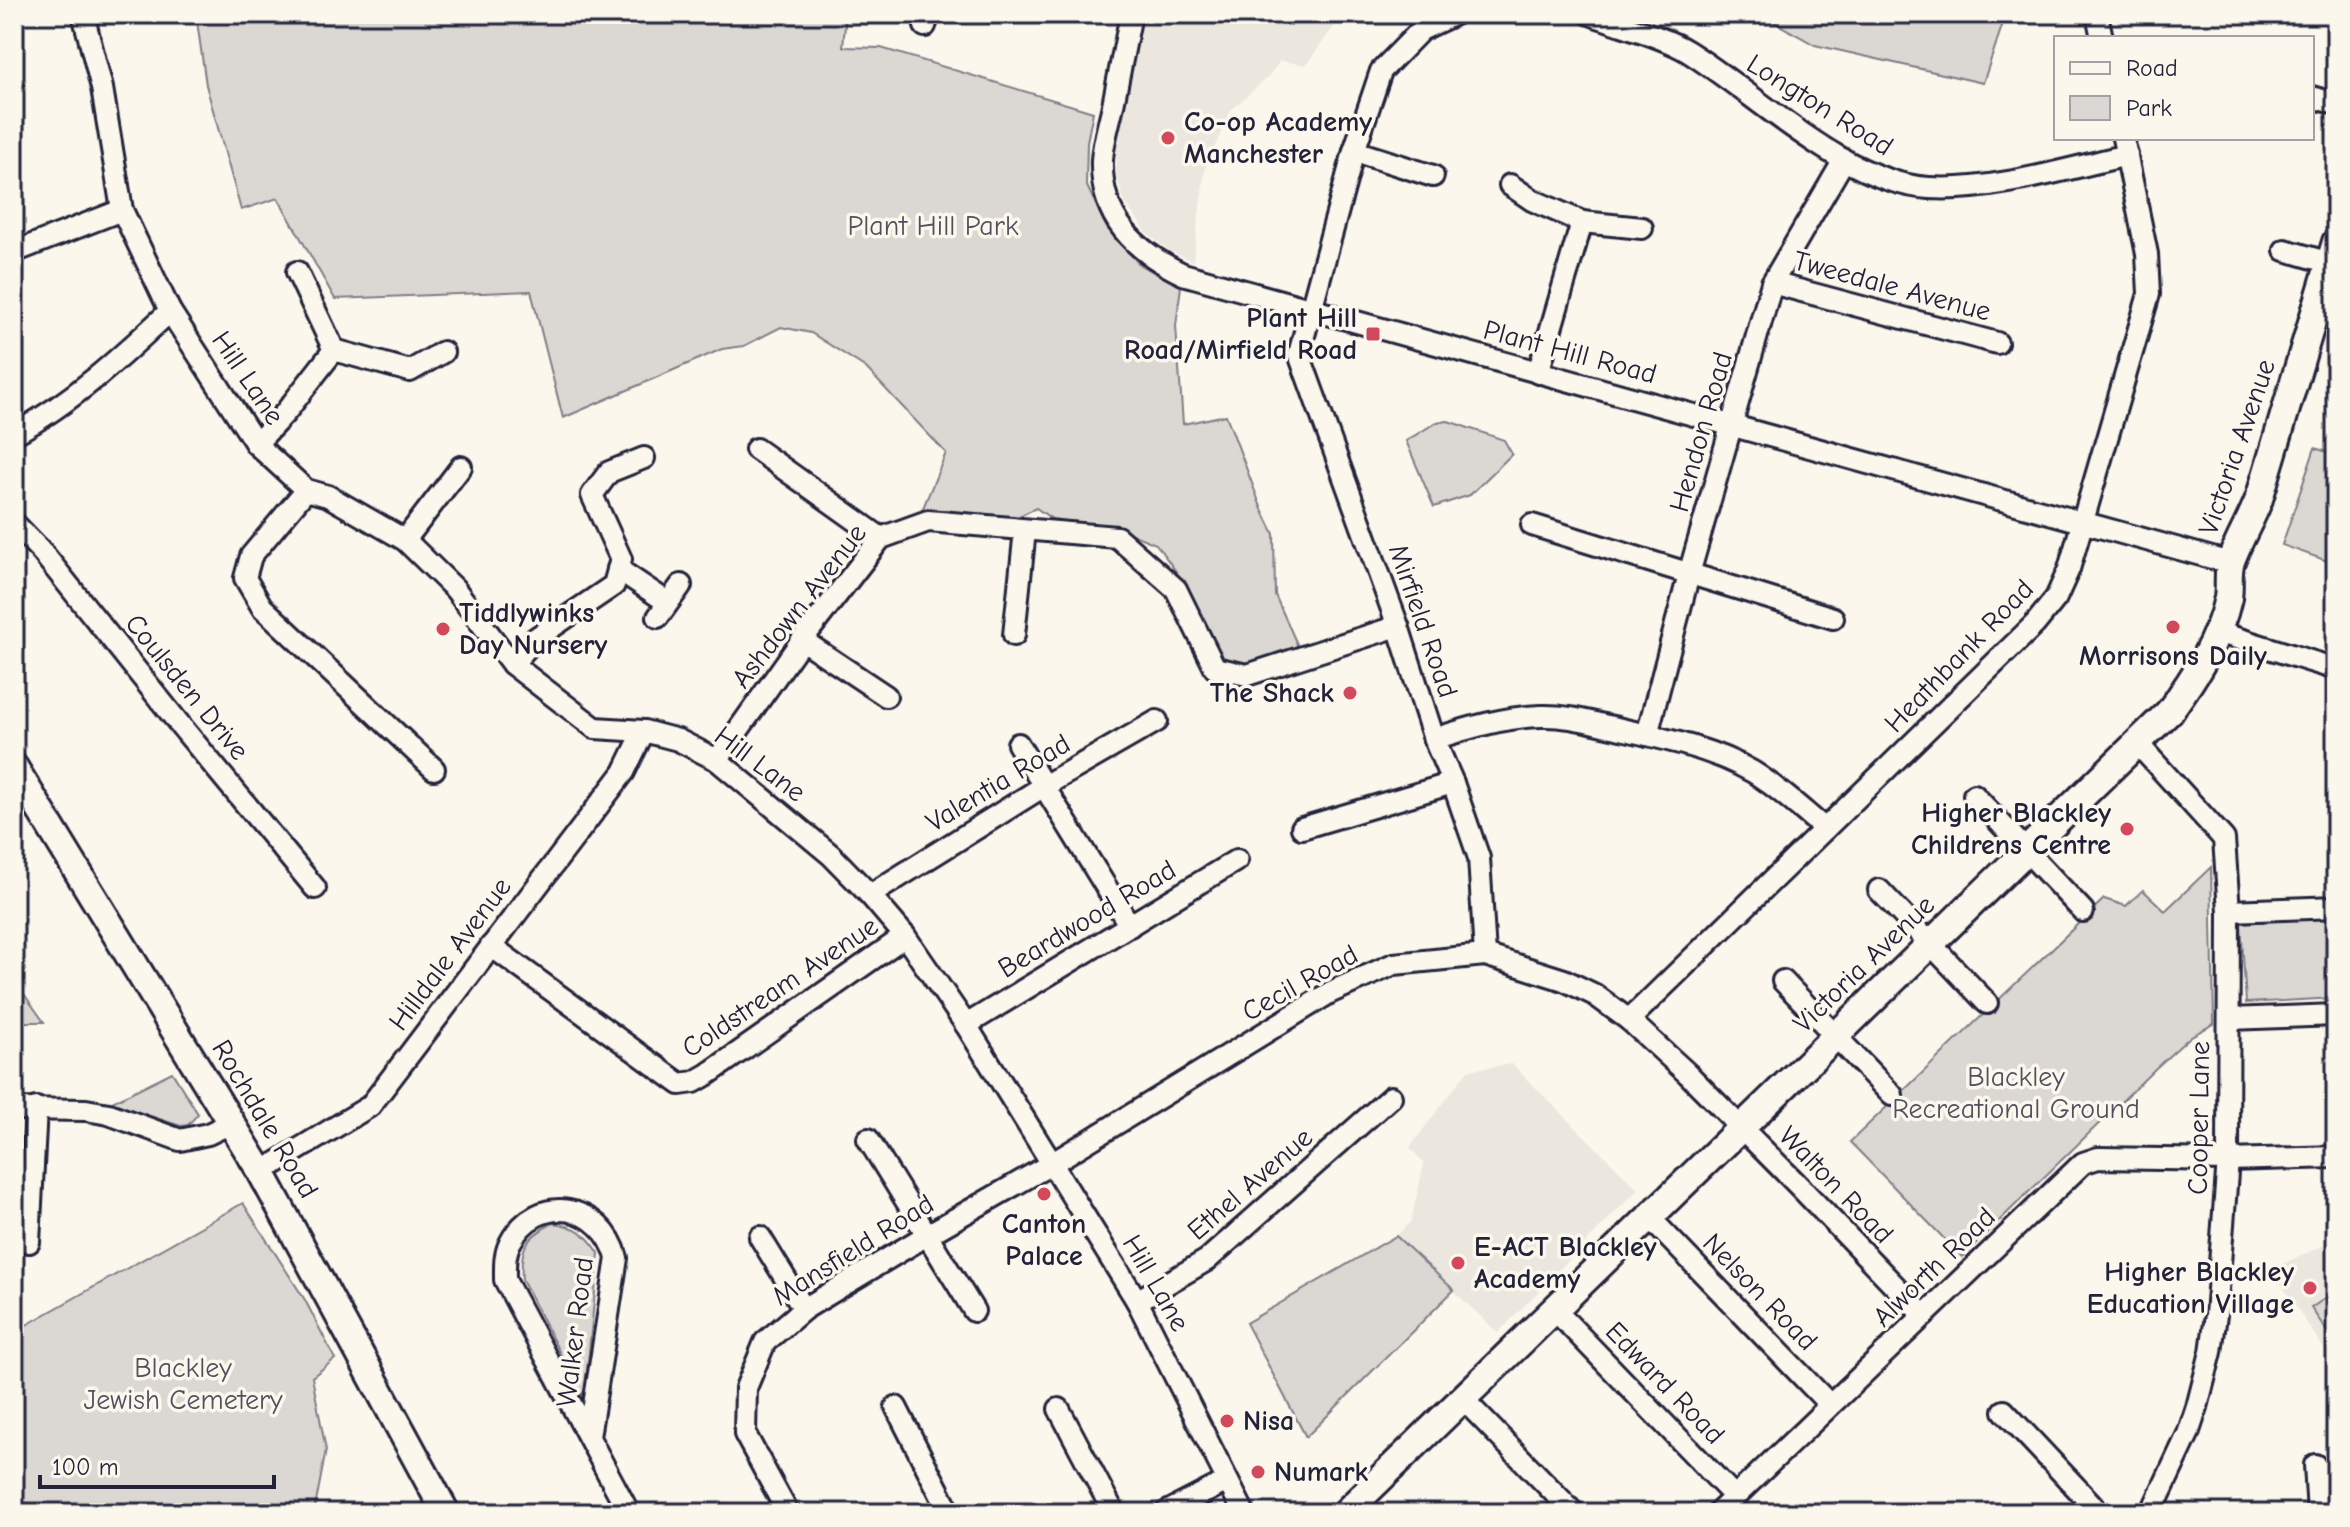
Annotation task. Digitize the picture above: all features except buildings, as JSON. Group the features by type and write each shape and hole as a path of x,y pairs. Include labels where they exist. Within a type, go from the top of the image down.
{"main road":[{"name":"Victoria Avenue","path":"1345,1513 2169,712 2185,690 2217,632 2228,597 2230,563 2249,527 2259,499 2333,252"},
{"name":"Rochdale Road","path":"14,767 261,1172 446,1513"}],"street":[{"name":"Hill Lane","path":"83,14 102,88 122,210 170,311 256,444 306,490 328,496 405,540 455,589 512,664 595,728 644,731 678,740 717,760 831,855 870,895 905,936 966,1025 1137,1301 1244,1513"},
{"name":"Plant Hill Road","path":"1131,14 1102,158 1105,191 1123,231 1154,261 1183,274 2230,563"},
{"path":"1310,308 1354,151 1381,71 1421,30 1455,14"},
{"name":"Longton Road","path":"1590,14 1684,49 1844,160 1886,180 1929,188 2001,183 2125,147"},
{"path":"2097,14 2102,36"},
{"path":"2314,98 2336,104"},
{"name":"Heathbank Road","path":"1629,1020 2042,616 2063,585 2149,294 2147,254 2125,147"},
{"path":"1354,151 1433,176"},
{"name":"Hendon Road","path":"1647,735 1689,574 1772,283 1844,160"},
{"path":"1510,185 1532,200 1582,222 1642,228"},
{"path":"14,252 122,210"},
{"path":"1538,373 1582,222"},
{"path":"2285,250 2333,252"},
{"path":"297,272 334,350 410,371 443,352"},
{"name":"Tweedale Avenue","path":"1772,283 1997,343"},
{"name":"Mirfield Road","path":"1310,308 1299,354 1479,858 1485,955"},
{"path":"14,434 44,418 106,369 170,311"},
{"path":"256,444 285,413 334,350"},
{"path":"756,449 881,538"},
{"path":"512,664 536,638 614,585 621,559 592,495 609,472 644,458"},
{"path":"405,540 461,467"},
{"path":"306,490 251,556 245,578 262,607 434,769"},
{"name":"Ashdown Avenue","path":"717,760 802,640 881,538 928,521 1117,537 1176,589 1215,668 1247,675 1398,626"},
{"name":"Coulsden Drive","path":"14,523 42,552 315,888"},
{"path":"1532,525 1833,618"},
{"path":"1014,635 1025,530"},
{"path":"618,569 663,610 681,585"},
{"path":"2217,632 2336,669"},
{"path":"802,640 886,696"},
{"path":"1434,739 1477,726 1542,716 1573,719 1647,735 1730,760 1768,781 1825,829"},
{"name":"Valentia Road","path":"870,895 1044,786 1157,721"},
{"name":"Hilldale Avenue","path":"261,1172 370,1106 624,772 644,731"},
{"path":"1018,744 1130,926"},
{"name":"Cooper Lane","path":"2138,744 2224,839 2229,911 2228,1160 2216,1315 2205,1380 2188,1434 2151,1513"},
{"path":"1302,828 1453,783"},
{"path":"1974,795 2083,911"},
{"name":"Beardwood Road","path":"966,1025 1237,860"},
{"path":"1879,890 1987,1003"},
{"path":"2229,911 2336,907"},
{"name":"Coldstream Avenue","path":"491,946 680,1084 694,1082 708,1074 905,936"},
{"name":"Cecil Road","path":"1051,1164 1331,992 1394,964 1485,955 1579,986 1629,1020 1741,1127"},
{"path":"1783,981 1892,1095"},
{"path":"2229,1019 2336,1015"},
{"name":"Ethel Avenue","path":"1137,1301 1207,1260 1391,1097"},
{"path":"29,1242 36,1108"},
{"path":"14,1109 109,1114 180,1140 208,1134 231,1123"},
{"name":"Walton Road","path":"1741,1127 1924,1316"},
{"path":"868,1139 974,1311"},
{"name":"Alworth Road","path":"1718,1513 2083,1163 2098,1158 2228,1160 2336,1157"},
{"name":"Mansfield Road","path":"788,1513 745,1434 746,1388 765,1342 804,1309 1051,1164"},
{"name":"Walker Road","path":"589,1437 617,1258 613,1243 591,1218 557,1209 543,1211 519,1231 509,1245 505,1280 629,1513"},
{"name":"Nelson Road","path":"1649,1217 1830,1405"},
{"path":"760,1237 804,1309"},
{"name":"Edward Road","path":"1554,1309 1735,1497"},
{"path":"1463,1399 1574,1513"},
{"path":"896,1407 950,1513"},
{"path":"1059,1409 1114,1513"},
{"path":"2004,1411 2100,1513"},
{"path":"2315,1465 2318,1513"},
{"path":"1165,1513 1227,1481"}],"shaded area":[{"name":"Co-op Academy Manchester","path":"1144,14 1343,14 1306,65 1280,61 1267,78 1231,110 1205,169 1193,261 1168,250 1147,233 1125,203 1116,175 1117,144"},
{"name":"E-ACT Blackley Academy","path":"1512,1064 1638,1189 1498,1333 1454,1291 1306,1437 1246,1323 1396,1236 1411,1221 1424,1164 1410,1147 1468,1070"},
{"name":"Higher Blackley Education Village","path":"2336,1240 2336,1367 2271,1269"}],"green space":[{"name":"Plant Hill Park","path":"196,14 846,14 843,47 881,48 1093,112 1087,142 1086,184 1107,228 1140,265 1181,286 1176,326 1183,424 1226,415 1274,534 1275,595 1300,651 1250,668 1224,661 1183,581 1156,544 1112,526 1052,519 1036,508 1017,517 918,520 946,453 866,368 811,333 781,327 744,346 722,349 563,418 531,291 335,299 278,198 241,210 206,85"},
{"path":"1760,14 2006,14 1983,83 1815,45"},
{"path":"1448,421 1504,440 1512,454 1470,495 1434,507 1406,441 1437,422"},
{"path":"2315,448 2336,455 2336,564 2282,545"},
{"name":"Blackley Recreational Ground","path":"2211,867 2214,1024 2191,1036 2158,1066 1962,1257 1850,1142 2104,899 2126,906 2143,890 2165,911"},
{"path":"2336,917 2336,998 2246,1003 2241,923"},
{"path":"14,980 44,1022 14,1022"},
{"path":"172,1072 198,1114 188,1125 181,1126 110,1103"},
{"name":"Blackley Jewish Cemetery","path":"243,1203 305,1300 335,1359 312,1377 326,1450 314,1513 14,1513 14,1332"},
{"path":"553,1223 580,1232 599,1253 582,1396 522,1280 526,1245"},
{"path":"1396,1236 1454,1290 1306,1437 1246,1323"},
{"path":"2336,1291 2336,1344 2311,1308"}],"place":[{"name":"Co-op Academy Manchester","path":"1168,138"},
{"name":"Plant Hill Road/Mirfield Road","path":"1373,334"},
{"name":"Morrisons Daily","path":"2173,627"},
{"name":"Tiddlywinks Day Nursery","path":"443,629"},
{"name":"The Shack","path":"1350,693"},
{"name":"Higher Blackley Childrens Centre","path":"2127,829"},
{"name":"Canton Palace","path":"1044,1194"},
{"name":"E-ACT Blackley Academy","path":"1458,1263"},
{"name":"Higher Blackley Education Village","path":"2310,1288"},
{"name":"Nisa","path":"1227,1421"},
{"name":"Numark","path":"1258,1472"}]}
